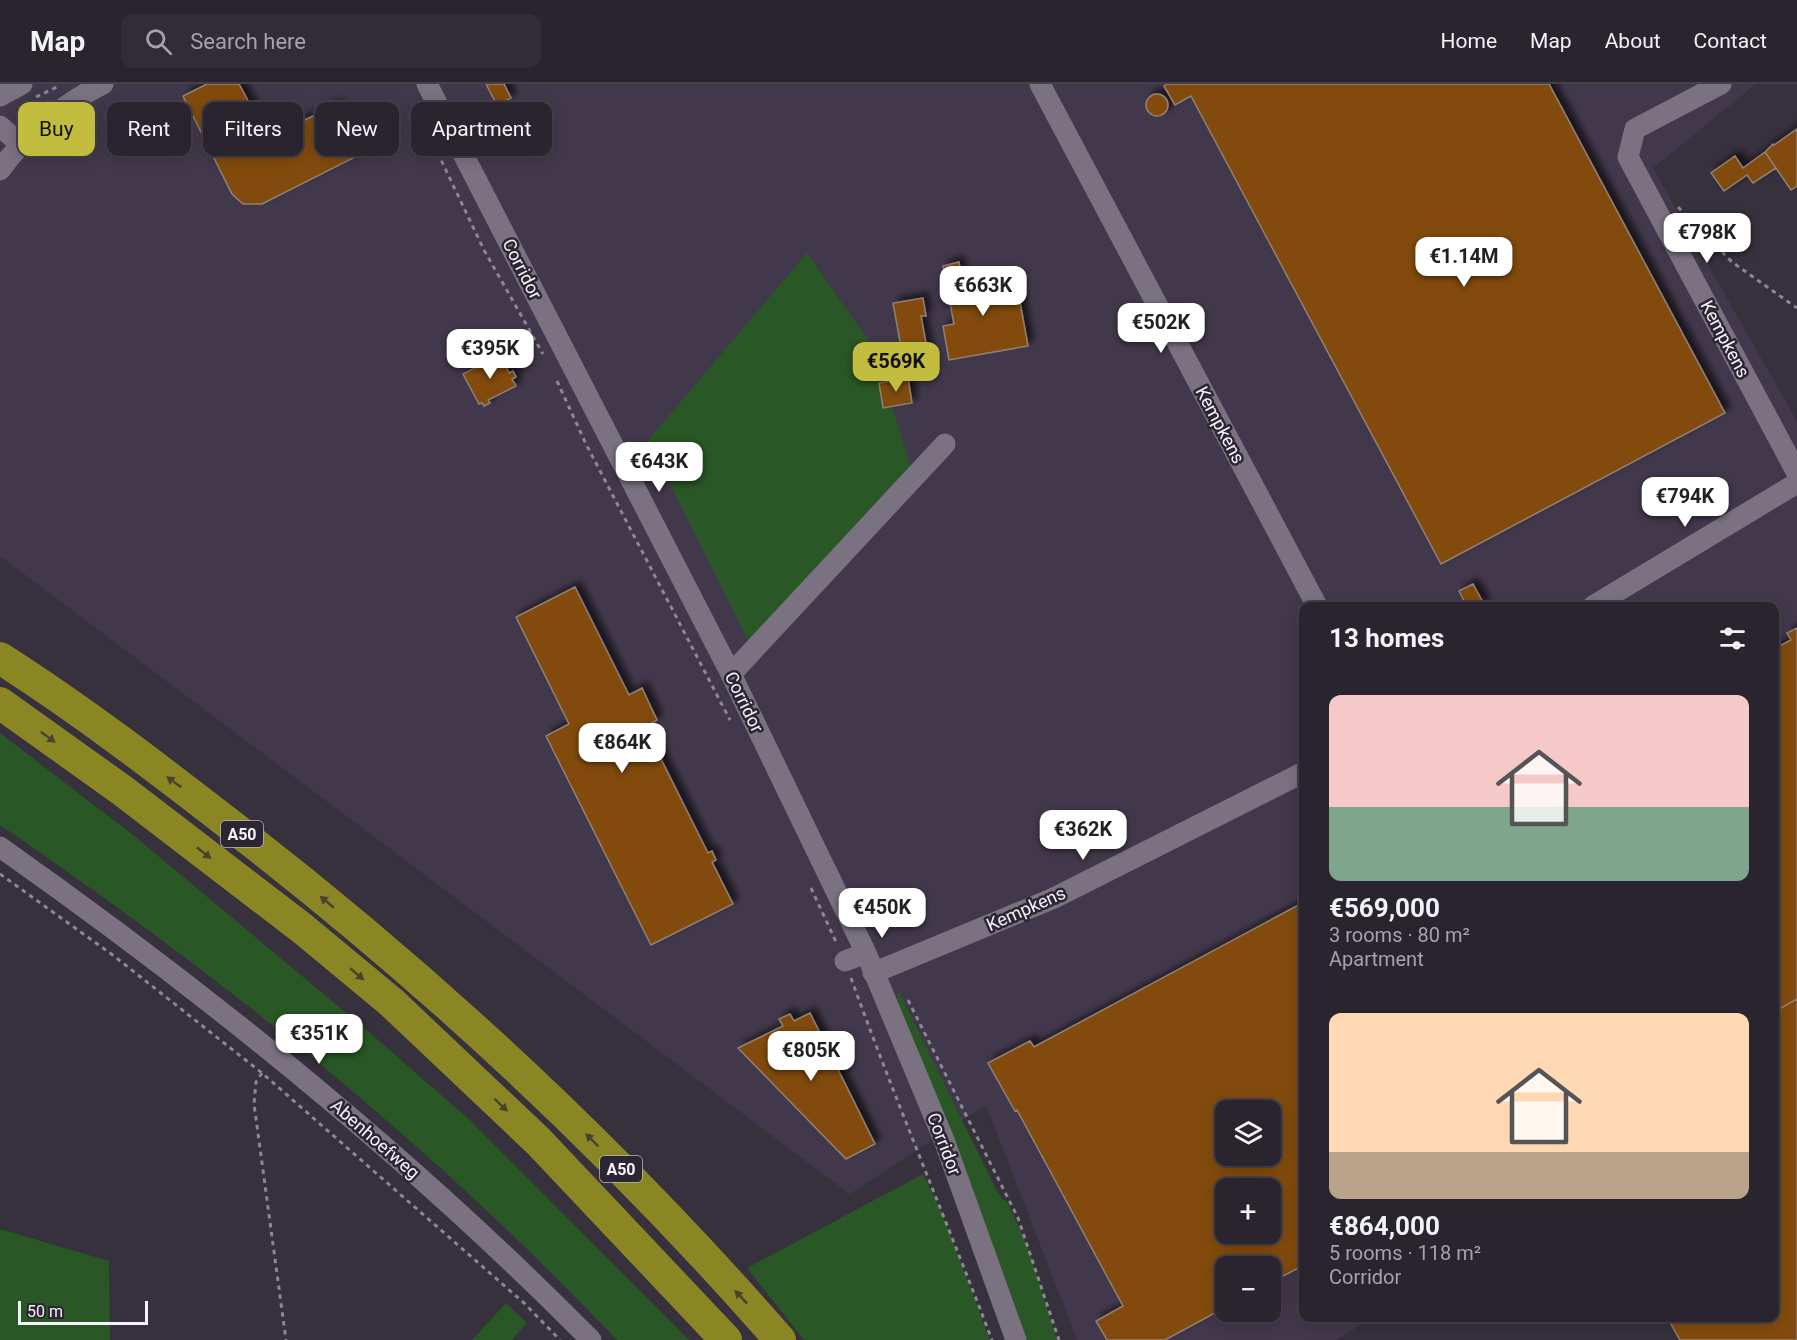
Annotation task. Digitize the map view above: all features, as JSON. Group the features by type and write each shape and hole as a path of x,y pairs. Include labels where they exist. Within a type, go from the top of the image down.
{"highway":[{"name":"A50","path":"0,649 12,666 182,787 297,876 452,1008 590,1138 780,1340"},
{"name":"A50","path":"0,703 142,806 303,929 391,1002 538,1141 726,1340"}],"street":[{"path":"0,96 22,84"},
{"path":"70,102 103,84"},
{"name":"Corridor","path":"427,84 731,674 866,953 944,1140 1016,1340"},
{"name":"Kempkens","path":"1040,84 1315,602"},
{"name":"Kempkens","path":"1721,84 1635,129 1628,157 1797,473"},
{"path":"0,126 18,142"},
{"path":"0,170 18,149"},
{"path":"731,674 945,444"},
{"path":"1600,602 1797,483"},
{"name":"Kempkens","path":"873,973 1054,898 1299,775"},
{"name":"Abenhoefweg","path":"0,847 140,949 344,1111 492,1244 591,1340"},
{"path":"845,961 866,953"}],"path":[{"name":"Corridor","path":"439,156 484,250 545,358"},
{"path":"1676,205 1732,262 1797,308"},
{"name":"Corridor","path":"555,377 586,444 734,728"},
{"name":"Abenhoefweg","path":"0,874 114,956 262,1072 472,1256 560,1340"},
{"name":"Corridor","path":"810,885 845,961 880,1059 939,1200 992,1340"},
{"name":"Corridor","path":"907,998 1018,1218 1059,1340"},
{"path":"262,1072 256,1082 254,1104 286,1340"}],"shaded area":[{"path":"0,84 1756,84 1653,168 1797,421 1797,1063 1779,1074 1779,602 1299,602 1299,1322 1366,1322 1336,1340 1077,1340 986,1105 850,1194 0,556"}],"green space":[{"path":"807,253 871,344 870,357 885,382 911,469 751,646 648,440"},
{"path":"0,733 133,835 362,1026 471,1121 689,1340 617,1340 474,1198 322,1066 164,942 83,882 0,825"},
{"path":"898,990 997,1191 1002,1199 1007,1201 1030,1253 1057,1340 1027,1340 981,1213 897,1003"},
{"path":"923,1174 942,1213 990,1340 804,1340 747,1268"},
{"path":"0,1229 109,1261 110,1340 0,1340"},
{"path":"506,1303 527,1323 512,1340 472,1340"}],"building":[{"path":"207,84 239,84 249,102 203,102 203,136 191,112 191,102 186,102 183,96"},
{"path":"486,84 504,84 511,98 503,102 495,102"},
{"path":"1167,84 1549,84 1725,413 1441,564 1191,96 1175,105 1164,86"},
{"path":"1157,94 1165,97 1168,105 1165,113 1157,116 1149,113 1146,105 1149,97"},
{"path":"315,115 315,156 357,156 262,204 243,204 232,194 213,156 303,156 303,121"},
{"path":"1797,129 1797,186 1791,190 1765,152 1773,144"},
{"path":"1765,152 1776,168 1753,183 1747,175 1724,191 1711,173 1735,156 1743,168"},
{"path":"959,262 963,289 1016,280 1028,346 949,360 943,326 954,324 943,266"},
{"path":"923,298 926,316 921,316 930,364 905,369 893,303"},
{"path":"501,355 509,373 513,371 516,377 512,379 516,386 488,400 490,403 484,406 482,403 479,404 463,374"},
{"path":"908,378 912,403 883,408 879,383"},
{"path":"1473,584 1483,602 1465,602 1459,591"},
{"path":"575,587 629,695 642,688 657,720 645,727 708,853 712,851 716,860 712,862 733,904 651,945 546,736 569,724 516,617"},
{"path":"1797,628 1797,999 1779,1009 1779,646 1791,640 1787,633"},
{"path":"1299,905 1299,1268 1281,1277 1281,1256 1215,1256 1215,1313 1165,1340 1107,1340 1096,1321 1123,1306 1017,1110 1015,1111 988,1063 1030,1041 1034,1047"},
{"path":"1797,999 1797,1340 1680,1340 1670,1322 1779,1322 1779,1009"},
{"path":"810,1013 875,1144 846,1159 738,1048 783,1026 779,1019 790,1014 794,1021"}]}
